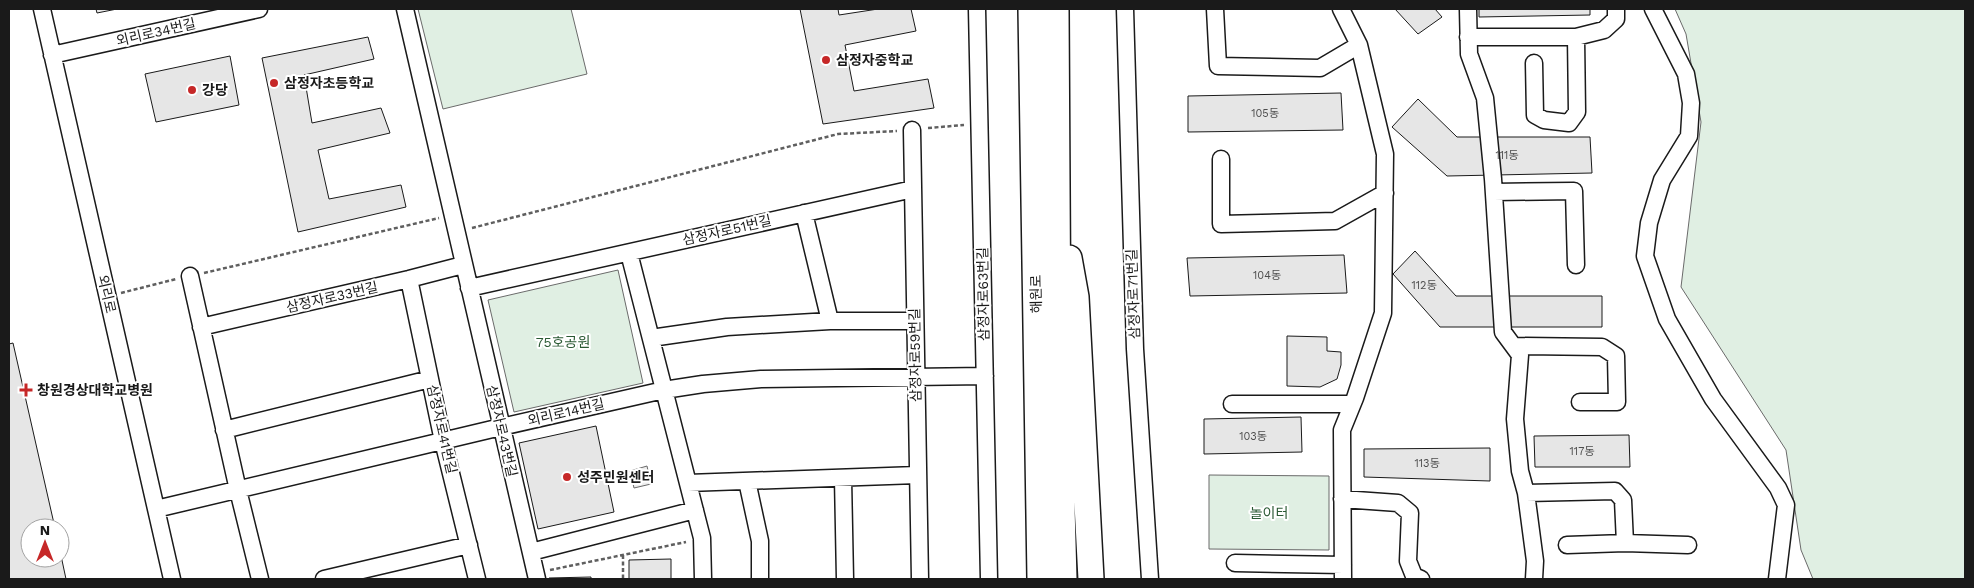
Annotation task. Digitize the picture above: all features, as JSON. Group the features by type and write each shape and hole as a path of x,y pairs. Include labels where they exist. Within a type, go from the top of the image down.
{"highway":[{"name":"해원로","path":"1031,9 1040,579"},
{"name":"해원로","path":"1056,9 1058,361 1064,579"},
{"path":"1057,189 1076,297 1092,579"}],"street":[{"name":"외리로","path":"42,9 172,579"},
{"name":"외리로34번길","path":"52,55 259,9"},
{"name":"삼정자로43번길","path":"404,9 537,576"},
{"name":"삼정자로63번길","path":"977,9 990,579"},
{"name":"삼정자로71번길","path":"1125,9 1135,349 1150,579"},
{"path":"1215,9 1218,66 1320,68 1359,45"},
{"path":"1235,563 1343,572 1342,430 1383,313 1384,154 1359,45 1341,9"},
{"path":"1468,9 1469,54 1485,98 1494,192 1503,332 1520,355 1516,419 1520,471 1526,492 1535,561 1534,579"},
{"path":"1468,37 1576,37 1604,30 1616,19 1616,9"},
{"path":"1653,9 1686,74 1691,103 1689,136 1662,180 1649,223 1645,256 1667,318 1713,399 1778,488 1786,506 1777,579"},
{"path":"1534,63 1536,115 1544,120 1569,123 1576,112 1576,37"},
{"name":"삼정자로59번길","path":"912,130 920,579"},
{"path":"1221,160 1222,224 1335,221 1384,193"},
{"name":"삼정자로51번길","path":"628,253 912,189"},
{"path":"1494,192 1574,191 1576,265"},
{"path":"804,213 830,321"},
{"path":"469,288 628,253 702,538 703,579"},
{"name":"삼정자로33번길","path":"201,327 464,265"},
{"path":"190,276 224,430 260,579"},
{"name":"삼정자로41번길","path":"408,279 477,579"},
{"path":"651,338 727,327 830,321 914,320"},
{"path":"1514,346 1602,347 1616,356 1617,402 1580,402"},
{"name":"외리로14번길","path":"156,509 664,390 702,384 761,379 985,376"},
{"path":"224,430 430,379"},
{"path":"1232,404 1352,404"},
{"path":"688,482 917,475"},
{"path":"843,478 845,579"},
{"path":"747,481 760,541 760,579"},
{"path":"1526,492 1615,491 1622,500 1625,543"},
{"path":"1342,499 1398,503 1410,513 1408,561 1414,576 1421,579"},
{"path":"531,552 695,510"},
{"path":"1567,544 1688,544"},
{"path":"324,579 469,545"}],"path":[{"path":"456,232 838,134"},
{"path":"107,296 452,214"},
{"path":"537,576 702,538"},
{"path":"623,555 623,579"}],"green space":[{"path":"418,9 571,9 587,74 443,109"},
{"path":"1675,9 1965,9 1965,579 1813,579 1801,550 1786,450 1681,287 1701,122 1686,34"},
{"name":"75호공원","path":"618,270 643,383 514,412 488,300"},
{"name":"놀이터","path":"1209,475 1329,476 1329,550 1209,549"}],"shaded area":[{"path":"647,466 651,484 634,488 630,471"}],"building":[{"path":"96,9 117,9 97,13"},
{"name":"삼정자중학교","path":"800,9 838,9 839,15 878,9 911,9 916,31 845,45 854,91 928,79 934,108 823,124"},
{"path":"1395,9 1435,9 1442,17 1418,34"},
{"path":"1479,9 1590,9 1590,15 1479,17"},
{"name":"삼정자초등학교","path":"368,37 374,59 304,75 312,123 381,108 390,133 318,150 329,199 401,185 406,207 298,232 262,58"},
{"name":"강당","path":"230,56 239,105 156,122 145,74"},
{"path":"1341,93 1343,130 1188,132 1188,96"},
{"path":"1418,99 1457,137 1590,137 1592,173 1447,176 1392,127"},
{"path":"1415,251 1456,296 1602,296 1602,327 1440,327 1393,274"},
{"path":"1344,255 1347,293 1190,296 1187,258"},
{"path":"1287,336 1327,337 1327,351 1341,352 1341,365 1337,379 1320,387 1287,386"},
{"name":"창원경상대학교병원","path":"13,343 53,518 20,518 20,568 64,568 66,579 9,579 9,344"},
{"path":"1301,417 1302,452 1204,454 1204,419"},
{"name":"성주민원센터","path":"596,426 614,512 538,529 519,443"},
{"path":"1629,435 1630,467 1535,467 1534,436"},
{"path":"1490,448 1490,481 1364,477 1364,449"},
{"path":"671,559 671,579 629,579 629,560"},
{"path":"591,577 591,579 549,578"}],"place":[{"name":"삼정자중학교","path":"826,60"},
{"name":"삼정자초등학교","path":"274,83"},
{"name":"강당","path":"192,90"},
{"name":"창원경상대학교병원","path":"26,390"},
{"name":"성주민원센터","path":"567,477"}]}
